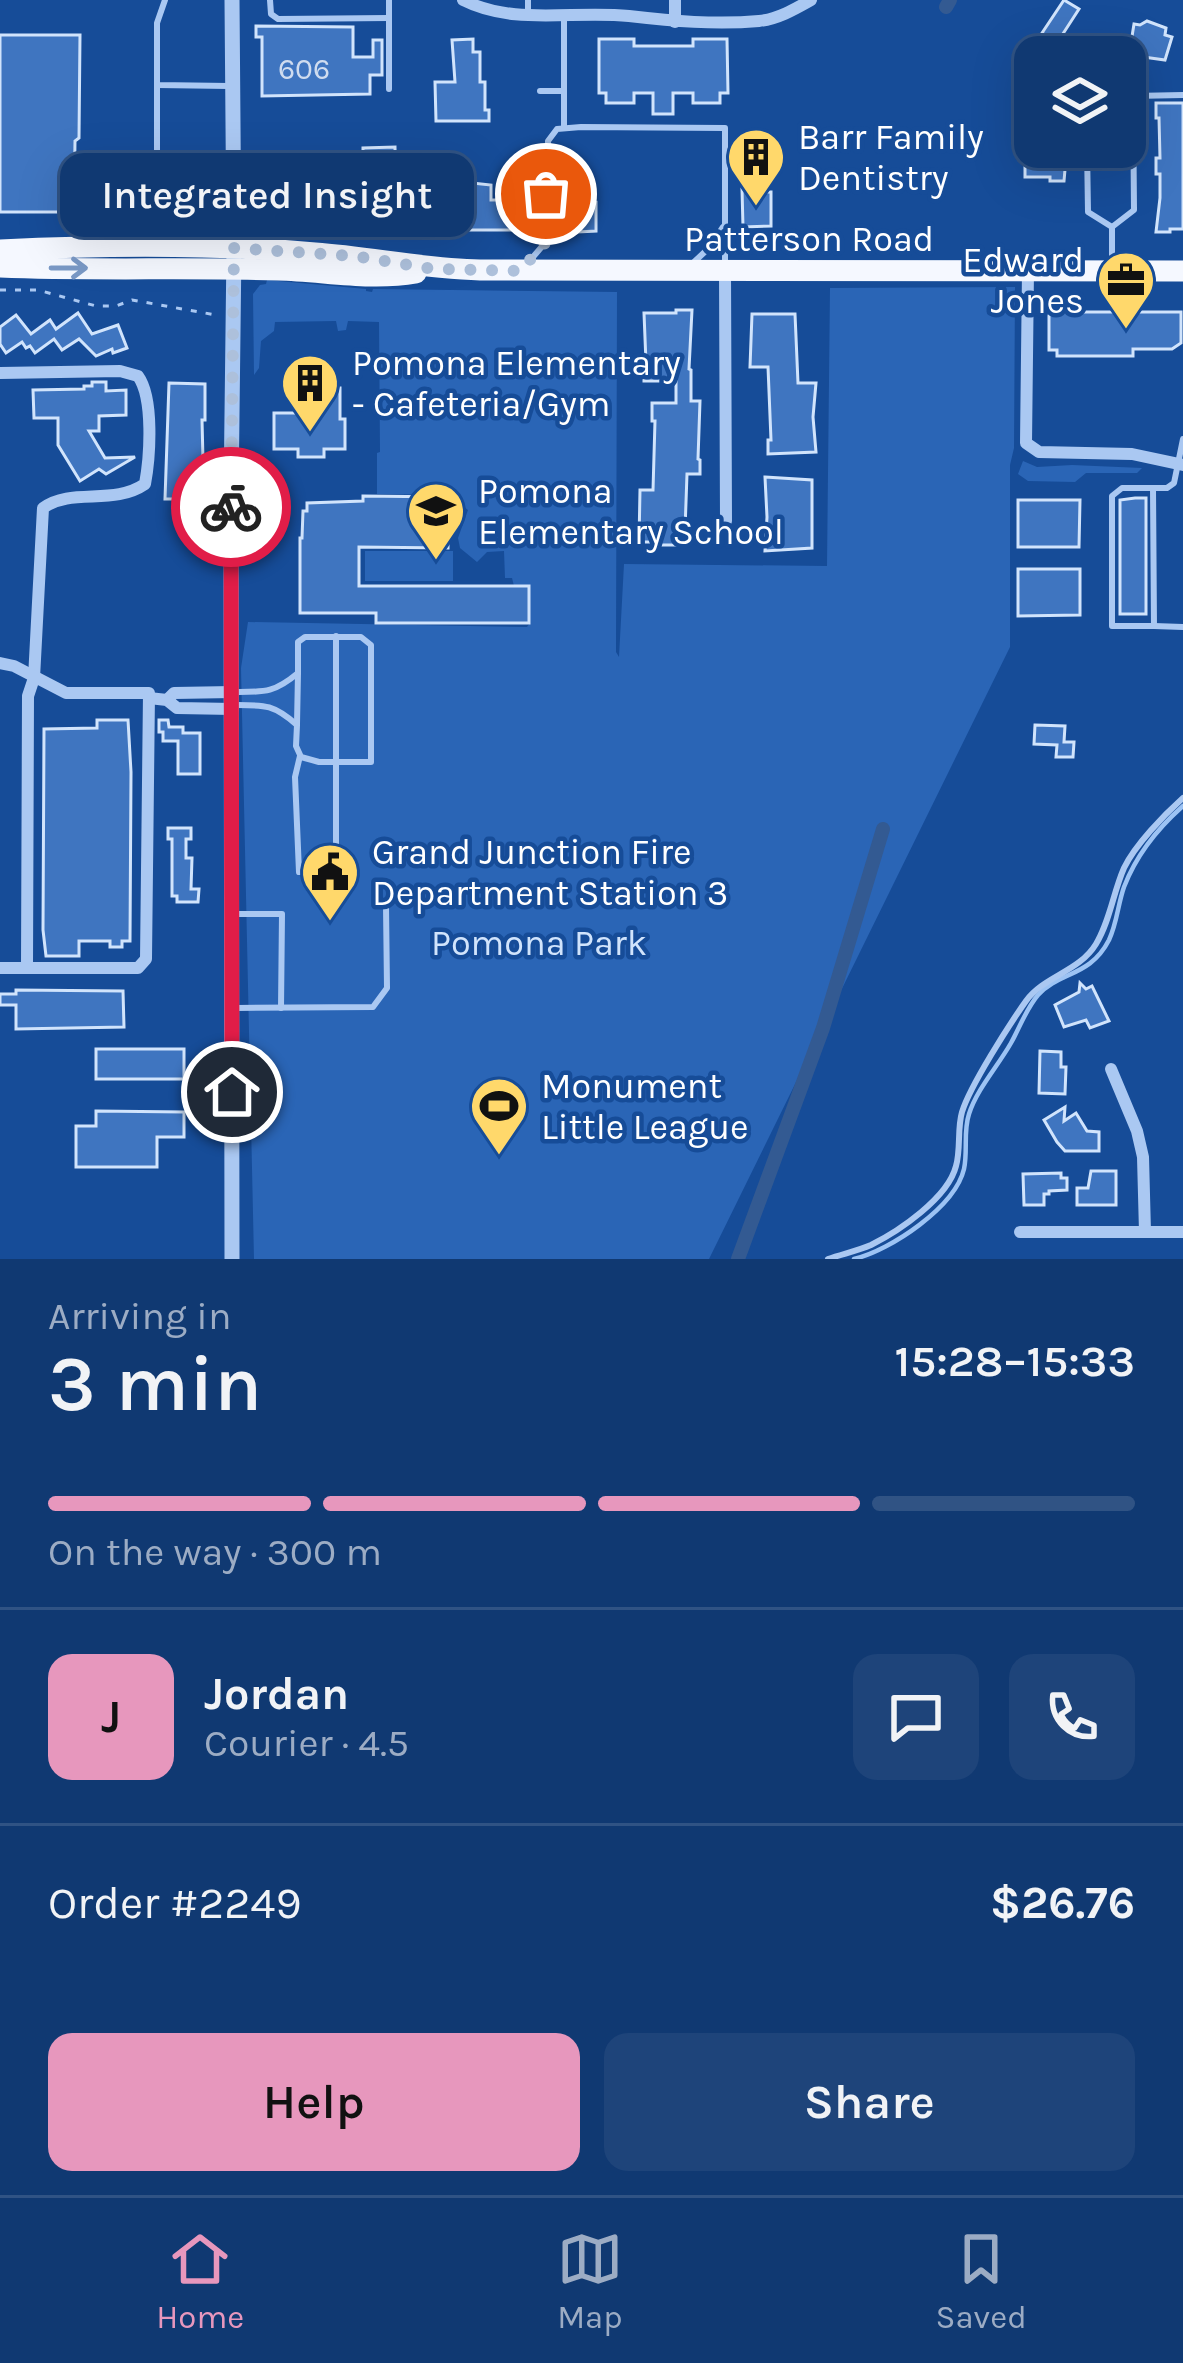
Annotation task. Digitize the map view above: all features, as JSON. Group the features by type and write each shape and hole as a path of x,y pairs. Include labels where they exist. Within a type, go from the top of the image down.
{"main road":[{"name":"Patterson Road","path":"0,250 234,259 393,277 434,269 1183,271"},
{"name":"Patterson Road","path":"0,267 234,259"}],"street":[{"path":"232,0 232,1259"},
{"path":"463,0 491,12 528,7 564,15 675,22 762,21 811,0"},
{"path":"675,0 675,22"},
{"path":"1028,270 1026,442 1030,448 1132,454 1180,464"},
{"path":"724,271 726,520"},
{"path":"0,373 120,371 138,376 147,389 146,484 130,494 55,500 44,508 34,678 28,696 27,968"},
{"path":"0,662 66,693 149,693 146,959 138,968 0,968"},
{"path":"149,698 167,700 177,708 233,702"},
{"path":"1111,1069 1140,1144 1145,1232"},
{"path":"1020,1232 1183,1232"}],"lane":[{"path":"165,0 157,23 157,169 233,170"},
{"path":"270,0 271,14 278,19 389,18"},
{"path":"389,0 389,89"},
{"path":"564,15 564,128"},
{"path":"157,86 232,86"},
{"path":"540,91 564,91"},
{"path":"1146,96 1183,95"},
{"path":"520,271 545,243 552,133 564,128 725,128 724,271"},
{"path":"1088,168 1088,212 1112,227"},
{"path":"1112,227 1134,210 1132,168"},
{"path":"686,271 725,224"},
{"path":"1112,227 1112,270"},
{"path":"1183,439 1174,484 1122,488 1112,496 1112,626 1183,627"},
{"path":"1153,488 1154,626"},
{"path":"300,756 319,762 336,762 371,762 370,646 362,637 336,637 305,637 298,643 299,872 336,872 336,762 336,637"},
{"path":"233,702 276,689 298,673"},
{"path":"233,702 269,705 297,725"},
{"path":"828,1259 895,1233 950,1182 962,1113 1018,1013 1043,983 1072,968 1094,949 1126,863 1183,798"},
{"path":"232,1008 373,1007 387,988 386,906"},
{"path":"232,914 282,914 281,1008"}],"path":[{"path":"0,290 38,290 96,306 132,301 216,315"}],"green space":[{"name":"Pomona Park","path":"267,280 372,292 617,292 619,657 624,564 827,566 830,288 1015,287 1010,647 709,1259 254,1259 241,668 248,622 527,627 530,623 529,587 514,586 512,578 505,578 504,551 487,552 477,562 460,548 458,538 468,510 451,505 451,495 377,494 379,322 348,321 346,330 338,331 336,321 275,322 274,331 261,341 254,375 253,294"},
{"path":"1023,461 1037,467 1142,468 1137,473 1086,473 1075,482 1028,481 1018,474"},
{"path":"365,551 453,551 453,581 365,581"}],"building":[{"path":"1064,0 1079,9 1062,36 1042,33"},
{"path":"1147,21 1166,28 1165,35 1172,37 1165,60 1146,57 1146,36 1132,36 1134,24"},
{"path":"256,26 353,27 353,57 373,57 373,40 382,40 382,75 370,75 370,94 262,96 262,37 256,37"},
{"path":"0,35 80,35 74,212 0,212"},
{"path":"473,39 473,52 480,52 480,82 485,82 489,121 436,121 435,82 455,82 452,40"},
{"path":"599,39 634,39 634,46 693,46 693,39 727,39 728,93 720,93 720,103 693,103 693,93 673,93 673,114 653,114 653,93 634,93 634,103 606,103 606,93 599,93"},
{"path":"1156,103 1183,103 1183,229 1170,232 1156,232 1160,174 1156,174 1156,158 1160,158"},
{"path":"395,147 396,215 340,215 340,224 278,222 278,185 363,182 363,148"},
{"path":"1025,168 1065,168 1064,181 1025,177"},
{"path":"450,185 491,185 491,200 538,200 538,230 450,230"},
{"path":"558,188 577,188 577,200 596,202 596,231 558,233"},
{"name":"Barr Family Dentistry","path":"742,189 771,192 771,226 743,227"},
{"path":"692,310 689,369 691,401 700,401 700,474 687,474 687,545 656,545 639,542 640,490 653,490 652,403 676,403 676,381 644,381 644,313"},
{"path":"1049,312 1181,312 1181,343 1172,349 1133,349 1133,356 1057,356 1057,350 1049,350"},
{"path":"78,313 92,334 118,325 127,348 96,356 79,339 62,350 54,339 35,353 22,342 6,353 0,344 0,327 16,315 31,334 50,320 56,329"},
{"path":"752,314 795,314 798,383 816,383 816,452 768,454 768,367 750,367"},
{"path":"92,382 106,382 106,391 126,390 126,415 99,416 99,431 89,431 105,458 135,457 106,474 99,469 80,481 58,445 58,418 34,418 33,390 84,389"},
{"path":"169,383 205,384 204,499 165,499"},
{"name":"Pomona Elementary - Cafeteria/Gym","path":"299,388 340,388 345,449 324,449 324,457 298,457 298,449 274,449 274,413 299,413"},
{"path":"765,477 812,480 812,548 765,551"},
{"path":"363,496 448,497 448,548 359,547 359,586 529,586 529,623 376,623 376,613 300,613 300,538 307,503 363,501"},
{"path":"1146,498 1146,614 1120,614 1120,500"},
{"path":"1018,500 1080,500 1079,547 1018,547"},
{"path":"1018,569 1080,569 1080,615 1018,616"},
{"path":"97,720 128,720 130,941 110,947 110,941 79,941 79,956 46,956 44,729 97,728"},
{"path":"159,720 168,720 169,727 183,727 183,733 200,733 200,774 178,774 178,741 163,741"},
{"path":"1035,725 1065,726 1064,742 1074,742 1073,757 1056,757 1057,745 1034,744"},
{"path":"168,828 191,828 186,858 192,858 191,889 199,889 198,902 177,902 177,896 172,896"},
{"path":"1080,983 1086,989 1092,986 1109,1021 1090,1028 1086,1020 1064,1027 1055,1005 1079,992"},
{"path":"16,990 123,991 124,1027 16,1029 16,1005 0,1005 0,994 16,994"},
{"path":"96,1049 184,1049 184,1079 96,1079"},
{"path":"1040,1051 1061,1052 1065,1094 1039,1093"},
{"path":"1065,1107 1064,1121 1076,1113 1087,1131 1099,1132 1099,1151 1065,1151 1057,1142 1044,1120"},
{"path":"96,1111 184,1112 184,1137 157,1137 157,1167 76,1167 76,1126 96,1126"},
{"path":"1091,1171 1116,1171 1116,1205 1077,1205 1077,1188 1088,1188"},
{"path":"1061,1173 1061,1178 1067,1178 1067,1190 1044,1194 1044,1205 1024,1205 1023,1174"}],"waterway":[{"path":"946,7 950,0"},
{"path":"854,1259 903,1237 948,1198 964,1169 969,1114 1030,1006 1047,987 1101,952 1112,934 1135,864 1183,806"},
{"path":"738,1259 823,1028 883,829"}],"way so far":[{"path":"231,507 234,248 354,256 434,269 520,271 543,249 546,194"}],"place":[{"name":"Integrated Insight","path":"546,194"},
{"name":"Barr Family Dentistry","path":"756,208"},
{"name":"Edward Jones","path":"1126,331"},
{"name":"Pomona Elementary - Cafeteria/Gym","path":"310,434"},
{"name":"Pomona Elementary School","path":"436,562"},
{"name":"Grand Junction Fire Department Station 3","path":"330,923"},
{"name":"Monument Little League","path":"499,1157"}],"route":[{"path":"231,507 232,1092"}]}
